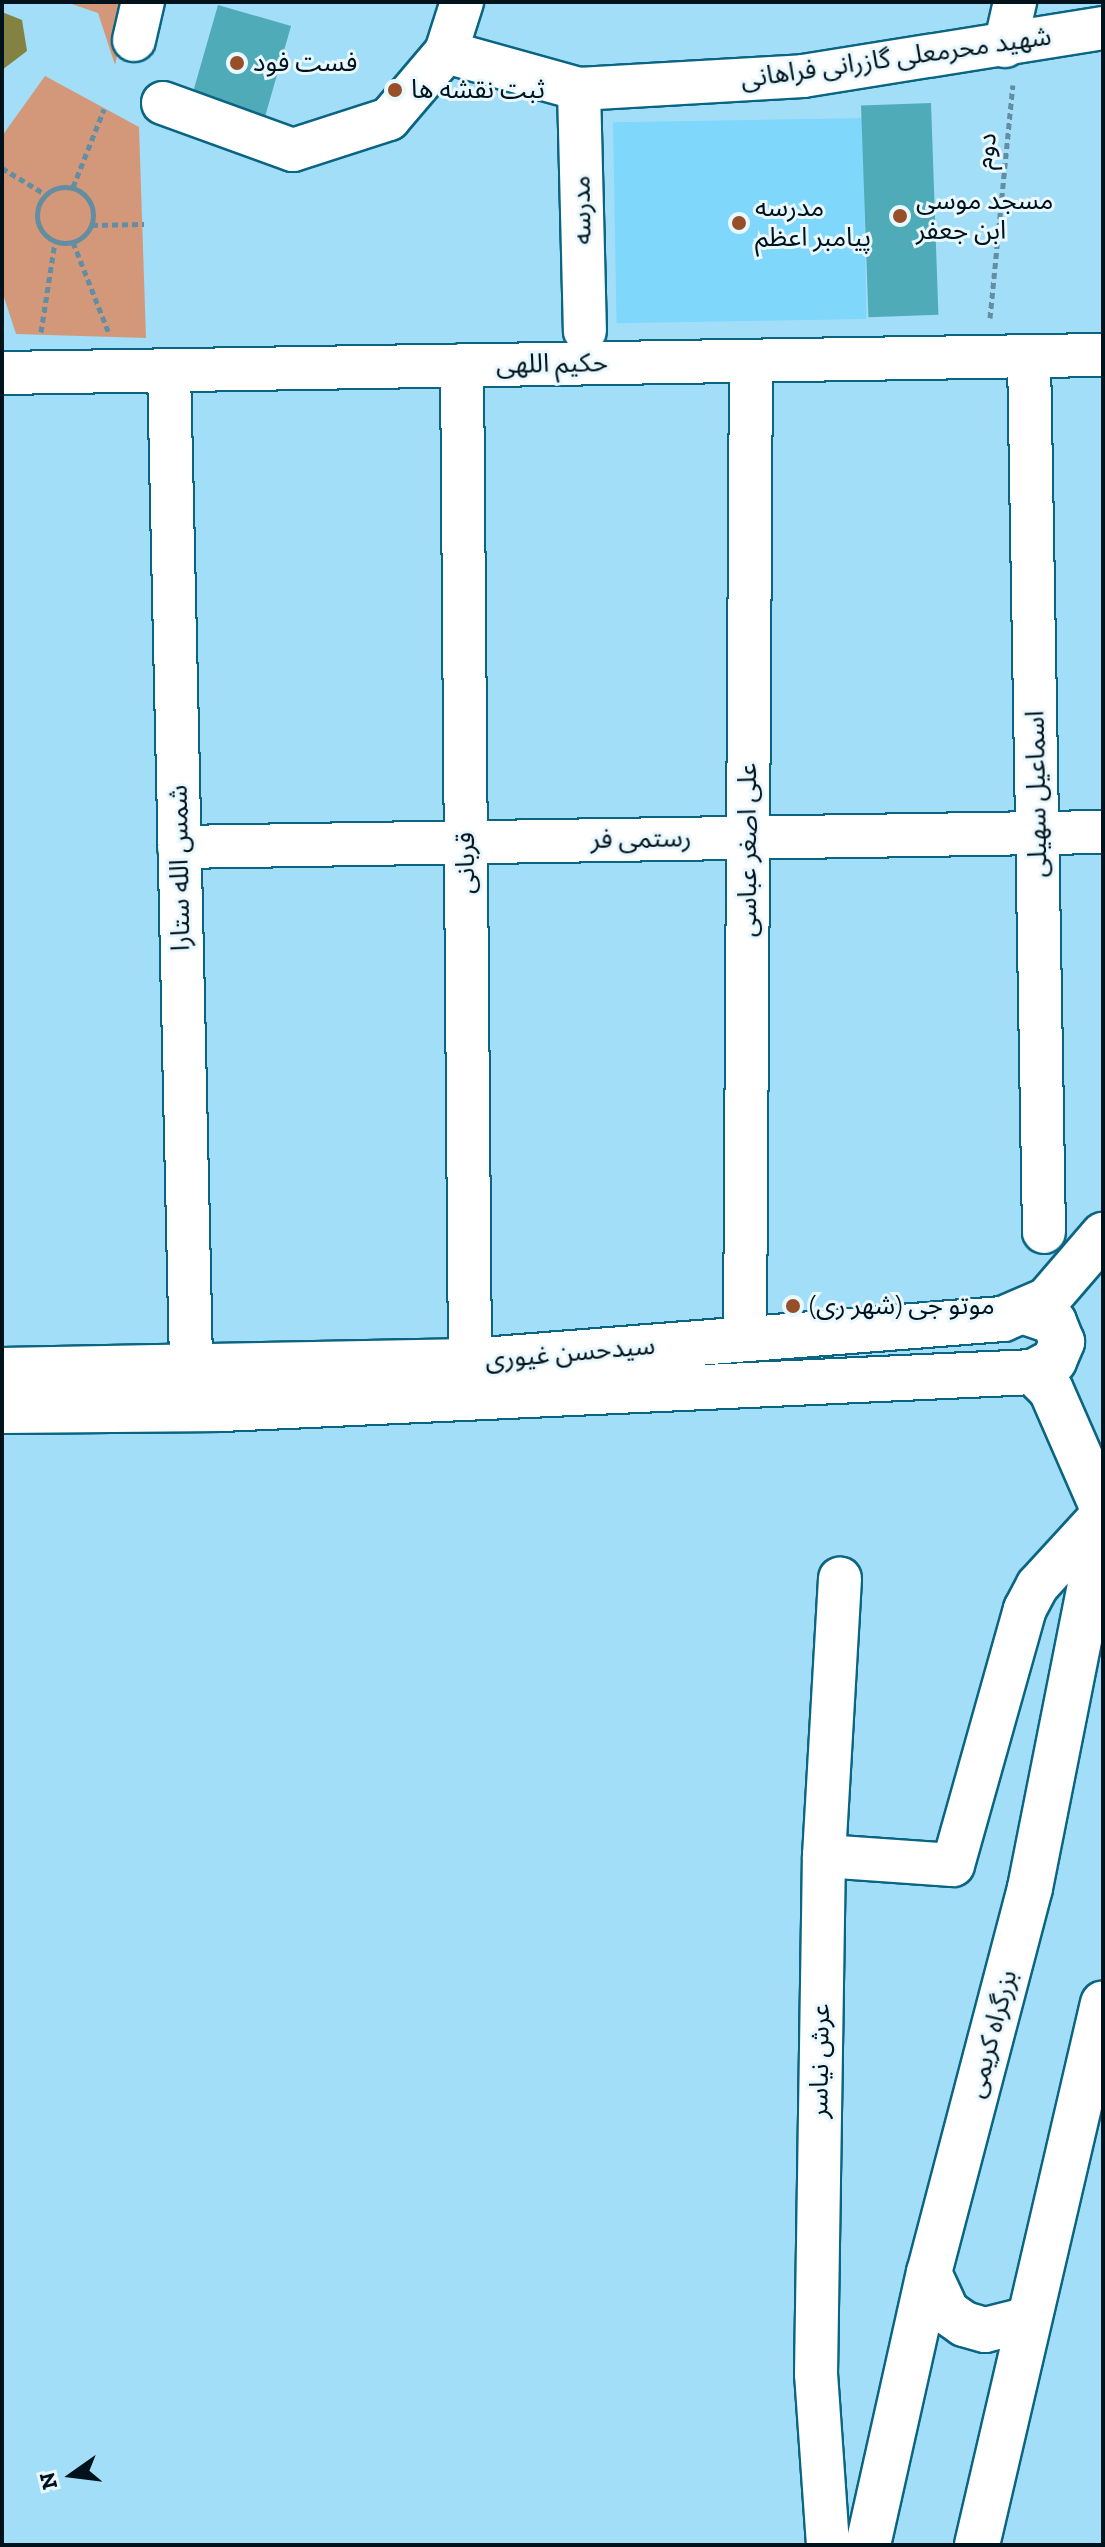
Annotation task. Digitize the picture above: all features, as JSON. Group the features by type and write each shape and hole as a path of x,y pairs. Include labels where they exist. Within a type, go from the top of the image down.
{"main road":[{"path":"1103,1235 1028,1313 1054,1322 1062,1342 1054,1361 1033,1372 1051,1390 1103,1512"},
{"name":"سیدحسن غیوری","path":"2,1370 470,1361 1028,1313"},
{"name":"سیدحسن غیوری","path":"2,1411 222,1409 1033,1372"},
{"name":"بزرگراه کریمی","path":"868,2545 929,2273 1030,1888 1103,1520"},
{"path":"977,2545 1025,2320 1101,2020"},
{"path":"929,2273 941,2303 964,2324 1006,2328 1025,2320"}],"street":[{"path":"163,103 293,150 389,119 446,52 462,2"},
{"path":"1011,45 1015,2"},
{"name":"شهید محرمعلی گازرانی فراهانی","path":"446,52 579,89 803,76 1103,28"},
{"name":"مدرسه","path":"579,89 585,331"},
{"name":"حکیم اللهی","path":"2,373 1103,355"},
{"name":"اسماعیل سهیلی","path":"1029,356 1044,1232"},
{"name":"علی اصغر عباسی","path":"745,1339 751,361"},
{"name":"قربانی","path":"462,365 470,1361"},
{"name":"شمس الله ستارا","path":"169,370 191,1366"},
{"name":"رستمی فر","path":"179,847 1103,832"},
{"path":"824,1856 953,1865 1025,1609 1038,1585 1103,1512"},
{"name":"عرش نیاسر","path":"828,2545 816,2374 824,1856 840,1578"}],"path":[{"name":"دوم","path":"986,357 1011,45"},
{"path":"73,187 104,109"},
{"path":"2,168 45,194 73,187"},
{"path":"73,187 88,199 92,225"},
{"path":"41,335 55,242 37,221 45,194"},
{"path":"55,242 73,242 92,225 144,224"},
{"path":"73,242 110,337"}],"shaded area":[{"path":"66,2 130,2 115,65 98,13"},
{"path":"2,12 22,20 27,51 2,70"},
{"path":"45,76 139,127 146,338 16,334 2,291 2,136"},
{"name":"مدرسه پیامبر اعظم","path":"863,118 867,319 617,323 613,122"}],"building":[{"name":"فست فود","path":"218,5 291,26 263,123 190,102"},
{"name":"مسجد موسی ابن جعفر","path":"931,103 938,315 868,317 861,105"}],"place":[{"name":"فست فود","path":"237,63"},
{"name":"ثبت نقشه ها","path":"395,90"},
{"name":"مسجد موسی ابن جعفر","path":"900,216"},
{"name":"مدرسه پیامبر اعظم","path":"739,223"},
{"name":"موتو جی (شهر ری)","path":"793,1306"}]}
